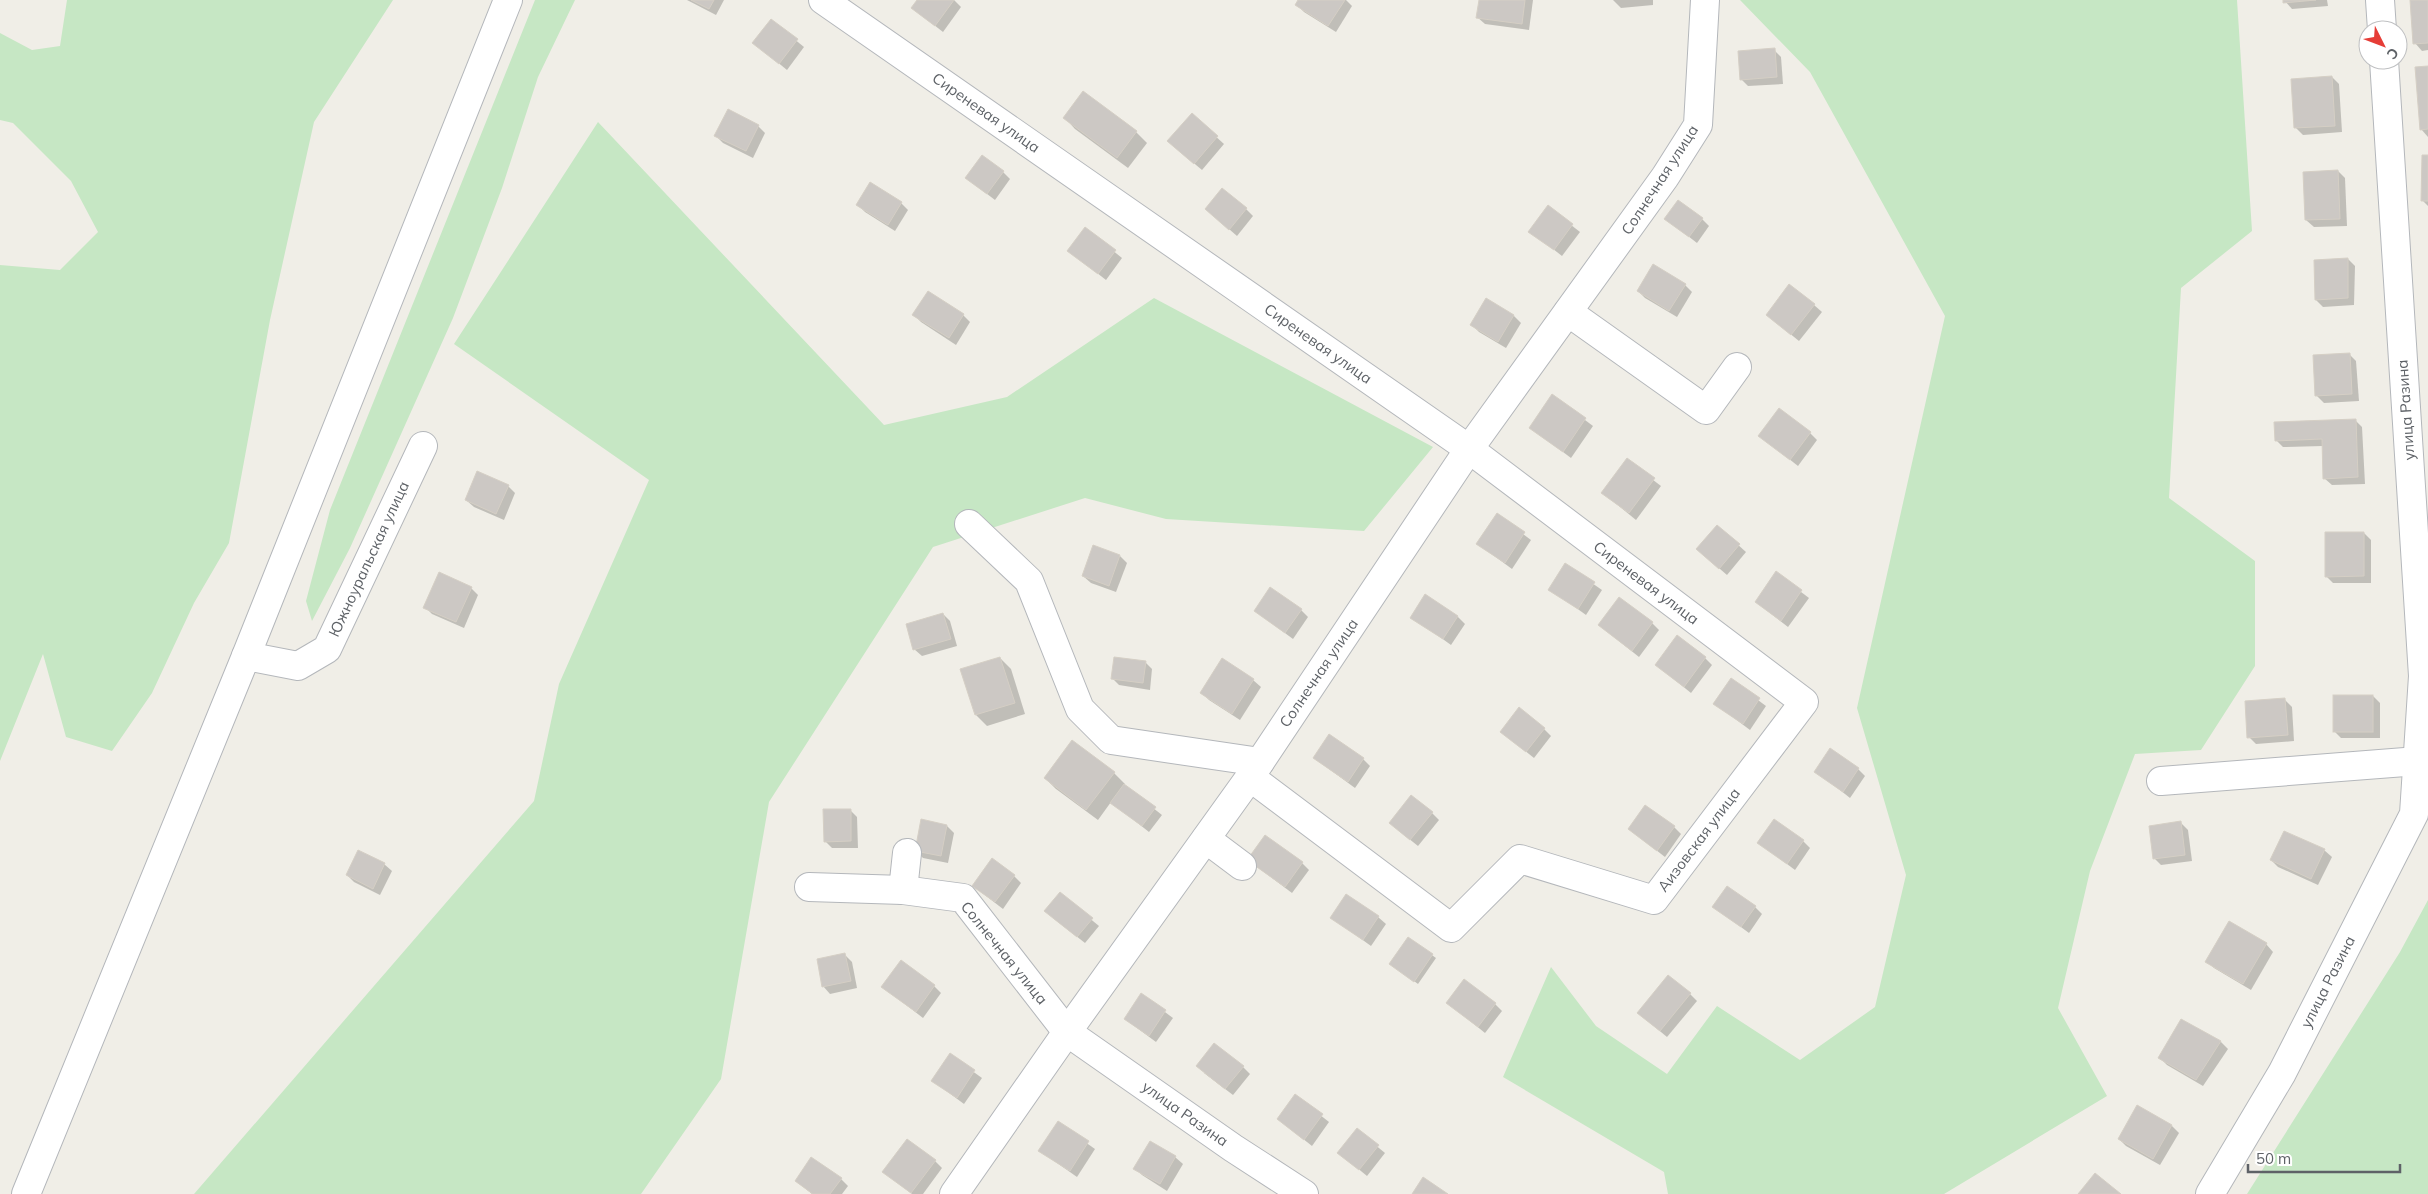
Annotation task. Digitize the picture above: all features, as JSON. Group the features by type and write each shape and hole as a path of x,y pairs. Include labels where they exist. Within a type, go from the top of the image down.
{"street":[{"path":"26,1194 246,656 508,0"},
{"name":"Сиреневая улица","path":"823,0 1470,449 1804,702"},
{"name":"Солнечная улица","path":"954,1194 1067,1032 1255,770 1470,449 1665,177 1698,125 1704,0"},
{"path":"2380,0 2381,20"},
{"name":"улица Разина","path":"2210,1194 2282,1073 2414,814 2423,676 2385,70"},
{"path":"1568,312 1706,410 1737,367"},
{"name":"Южноуральская улица","path":"246,656 298,666 327,649 423,446"},
{"path":"969,524 1028,581 1080,709 1111,740 1255,770"},
{"name":"Аизовская улица","path":"1255,770 1451,928 1520,859 1654,900 1804,702"},
{"path":"2161,781 2418,760"},
{"path":"1206,839 1242,866"},
{"path":"903,890 907,852"},
{"name":"Солнечная улица","path":"809,887 903,890 963,898 1067,1032"},
{"name":"улица Разина","path":"1067,1032 1233,1148 1304,1194"}],"green space":[{"path":"67,0 393,0 314,122 270,320 229,543 194,603 152,693 112,751 66,737 43,654 0,761 0,265 60,270 98,232 71,181 13,123 0,120 0,33 32,50 60,46"},
{"path":"535,0 575,0 538,77 502,188 453,318 350,548 312,621 306,601 330,510"},
{"path":"1740,0 2237,0 2252,231 2181,288 2169,498 2255,561 2255,666 2201,750 2135,754 2090,871 2058,1008 2107,1096 1944,1194 1668,1194 1664,1172 1503,1077 1551,967 1596,1026 1667,1074 1717,1006 1800,1060 1875,1007 1906,875 1857,708 1945,316 1810,72"},
{"path":"598,122 884,425 1007,397 1154,298 1433,447 1364,531 1166,519 1085,498 933,547 769,802 721,1079 641,1194 194,1194 534,801 559,684 649,480 454,344"},
{"path":"2428,900 2428,1194 2247,1194 2400,952"}],"building":[{"path":"691,0 714,0 709,9"},
{"path":"917,0 954,0 935,26 911,8"},
{"path":"1298,0 1345,0 1328,26 1295,5"},
{"path":"1479,0 1525,0 1522,24 1476,18"},
{"path":"2283,0 2316,0 2283,3"},
{"path":"2410,0 2428,0 2428,43 2413,44"},
{"path":"771,19 798,39 779,64 752,43"},
{"path":"1775,48 1777,77 1740,80 1738,51"},
{"path":"2428,66 2428,129 2420,130 2415,67"},
{"path":"2332,76 2335,126 2294,128 2291,79"},
{"path":"1083,91 1137,131 1117,158 1063,118"},
{"path":"728,109 759,125 746,151 714,136"},
{"path":"1192,113 1218,136 1194,164 1167,141"},
{"path":"982,155 1004,171 987,194 965,178"},
{"path":"2422,155 2428,155 2428,201 2421,201"},
{"path":"2338,170 2340,219 2305,220 2303,172"},
{"path":"870,182 902,202 888,225 856,205"},
{"path":"1222,188 1247,208 1229,230 1205,209"},
{"path":"1678,200 1703,218 1689,237 1664,219"},
{"path":"1548,205 1573,224 1554,250 1528,232"},
{"path":"1085,227 1116,250 1098,274 1067,251"},
{"path":"2348,258 2348,298 2315,300 2314,260"},
{"path":"1653,264 1686,284 1669,311 1637,291"},
{"path":"1789,284 1815,304 1791,335 1766,315"},
{"path":"928,291 964,314 949,338 912,315"},
{"path":"1486,298 1514,315 1498,342 1470,325"},
{"path":"2350,353 2352,394 2315,396 2313,355"},
{"path":"1552,394 1586,418 1563,452 1529,428"},
{"path":"1779,408 1811,432 1790,460 1758,436"},
{"path":"2356,419 2358,477 2323,479 2322,439 2275,441 2274,422"},
{"path":"1627,458 1655,478 1629,513 1601,493"},
{"path":"477,471 509,485 496,514 465,500"},
{"path":"1497,513 1525,532 1505,563 1476,544"},
{"path":"1717,525 1740,544 1719,569 1696,549"},
{"path":"2325,532 2364,532 2364,576 2325,577"},
{"path":"1093,545 1120,555 1109,586 1082,576"},
{"path":"1565,563 1595,582 1578,609 1548,590"},
{"path":"1776,571 1802,590 1781,621 1755,602"},
{"path":"439,572 472,587 456,622 423,608"},
{"path":"1270,587 1302,609 1285,633 1254,611"},
{"path":"1425,594 1458,616 1443,639 1410,618"},
{"path":"1619,597 1653,622 1632,651 1598,625"},
{"path":"943,613 951,639 913,650 906,624"},
{"path":"1677,635 1706,657 1684,687 1655,665"},
{"path":"1000,657 1015,703 975,715 960,669"},
{"path":"1114,657 1146,661 1143,683 1111,679"},
{"path":"1222,658 1254,679 1232,714 1200,693"},
{"path":"1731,678 1760,698 1743,724 1713,704"},
{"path":"2333,695 2373,695 2373,732 2333,732"},
{"path":"2285,698 2288,735 2247,738 2245,701"},
{"path":"1519,707 1545,728 1526,752 1500,732"},
{"path":"1329,734 1364,758 1348,782 1313,758"},
{"path":"1072,740 1115,772 1086,810 1044,778"},
{"path":"1830,748 1859,768 1843,792 1814,772"},
{"path":"1124,784 1156,807 1142,826 1110,803"},
{"path":"1411,795 1433,812 1410,840 1389,823"},
{"path":"1645,805 1675,826 1657,851 1628,829"},
{"path":"823,809 851,809 851,841 824,842"},
{"path":"921,819 947,825 941,856 915,851"},
{"path":"1774,819 1804,840 1787,864 1757,843"},
{"path":"2181,821 2185,855 2153,859 2149,826"},
{"path":"2284,831 2325,849 2311,879 2270,860"},
{"path":"1265,835 1303,862 1285,887 1247,860"},
{"path":"358,850 385,863 373,889 346,875"},
{"path":"992,858 1015,875 995,902 972,886"},
{"path":"1727,886 1756,906 1741,927 1712,907"},
{"path":"1060,892 1093,918 1077,937 1044,911"},
{"path":"1346,894 1379,916 1363,940 1330,918"},
{"path":"2229,921 2267,943 2243,984 2205,962"},
{"path":"1408,937 1433,954 1414,982 1389,964"},
{"path":"845,953 851,981 822,987 817,959"},
{"path":"901,960 935,985 916,1012 881,987"},
{"path":"1668,975 1691,993 1660,1031 1637,1013"},
{"path":"1464,979 1496,1003 1478,1027 1446,1003"},
{"path":"1141,993 1166,1010 1149,1036 1124,1019"},
{"path":"2181,1019 2221,1041 2196,1080 2158,1058"},
{"path":"1214,1043 1244,1066 1225,1089 1196,1066"},
{"path":"950,1053 975,1070 957,1098 931,1081"},
{"path":"1295,1094 1323,1114 1304,1140 1277,1119"},
{"path":"2137,1105 2172,1125 2153,1159 2118,1139"},
{"path":"1058,1121 1089,1141 1070,1171 1038,1151"},
{"path":"1357,1128 1379,1145 1359,1170 1337,1153"},
{"path":"907,1139 936,1160 911,1193 882,1172"},
{"path":"1150,1141 1176,1156 1160,1184 1133,1169"},
{"path":"811,1157 842,1178 830,1194 813,1194 795,1181"},
{"path":"2095,1173 2121,1194 2078,1194"},
{"path":"1423,1177 1448,1194 1412,1194"}]}
